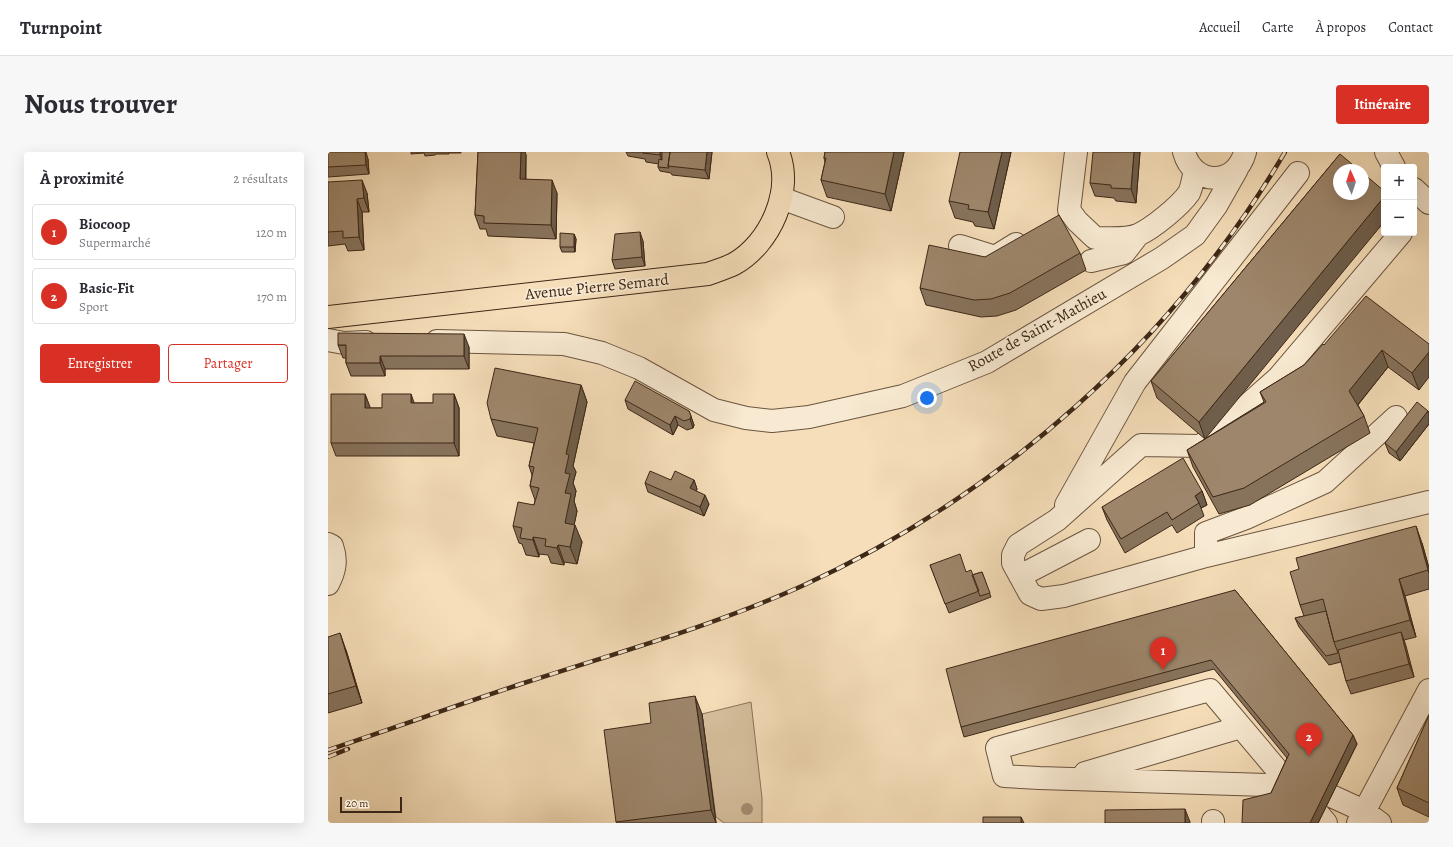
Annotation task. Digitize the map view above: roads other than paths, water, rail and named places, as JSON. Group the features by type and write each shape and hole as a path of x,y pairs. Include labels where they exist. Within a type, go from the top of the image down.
{"main road":[{"name":"Avenue Pierre Semard","path":"328,317 708,274 734,264 754,248 768,229 781,198 784,179 782,160 778,152"}],"street":[{"path":"1076,152 1063,214 1076,221 1095,238 1119,238 1138,235"},
{"path":"1184,152 1187,163 1195,171 1206,177 1219,178 1229,175 1243,156"},
{"path":"1386,152 1392,164"},
{"name":"Route de Saint-Mathieu","path":"418,340 564,344 602,353 639,368 714,410 746,418 772,421 809,417 903,396 987,362 1162,258 1195,235 1216,206 1243,156"},
{"path":"1091,261 1124,252 1138,235 1175,208 1189,192 1195,171"},
{"path":"1057,520 1135,382 1298,173"},
{"path":"1417,192 1429,203"},
{"path":"781,198 833,217"},
{"path":"960,246 995,256 1036,231"},
{"path":"1398,236 1278,378 1201,446 1141,445 1057,520 1018,545 1013,555 1013,563 1030,594 1041,599 1064,596 1206,556 1429,502"},
{"path":"328,340 344,343 388,341"},
{"path":"1206,556 1206,533 1246,518 1326,482 1396,417"},
{"path":"1020,576 1089,540"},
{"path":"328,544 332,546 335,555 333,574 328,584"},
{"path":"1326,823 1314,810 1267,785 1004,776 997,748 1210,690 1279,772 1368,819 1429,690"},
{"path":"1003,770 1085,773 1241,727"},
{"path":"1228,783 1274,766"}],"railway":[{"path":"328,750 502,690 666,638 734,614 802,586 875,549 946,506 1013,459 1076,406 1136,348 1191,287 1241,221 1285,152"},
{"path":"328,757 348,749"}],"place":[{"name":"Biocoop","path":"1163,670"},
{"name":"Basic-Fit","path":"1309,756"}]}
